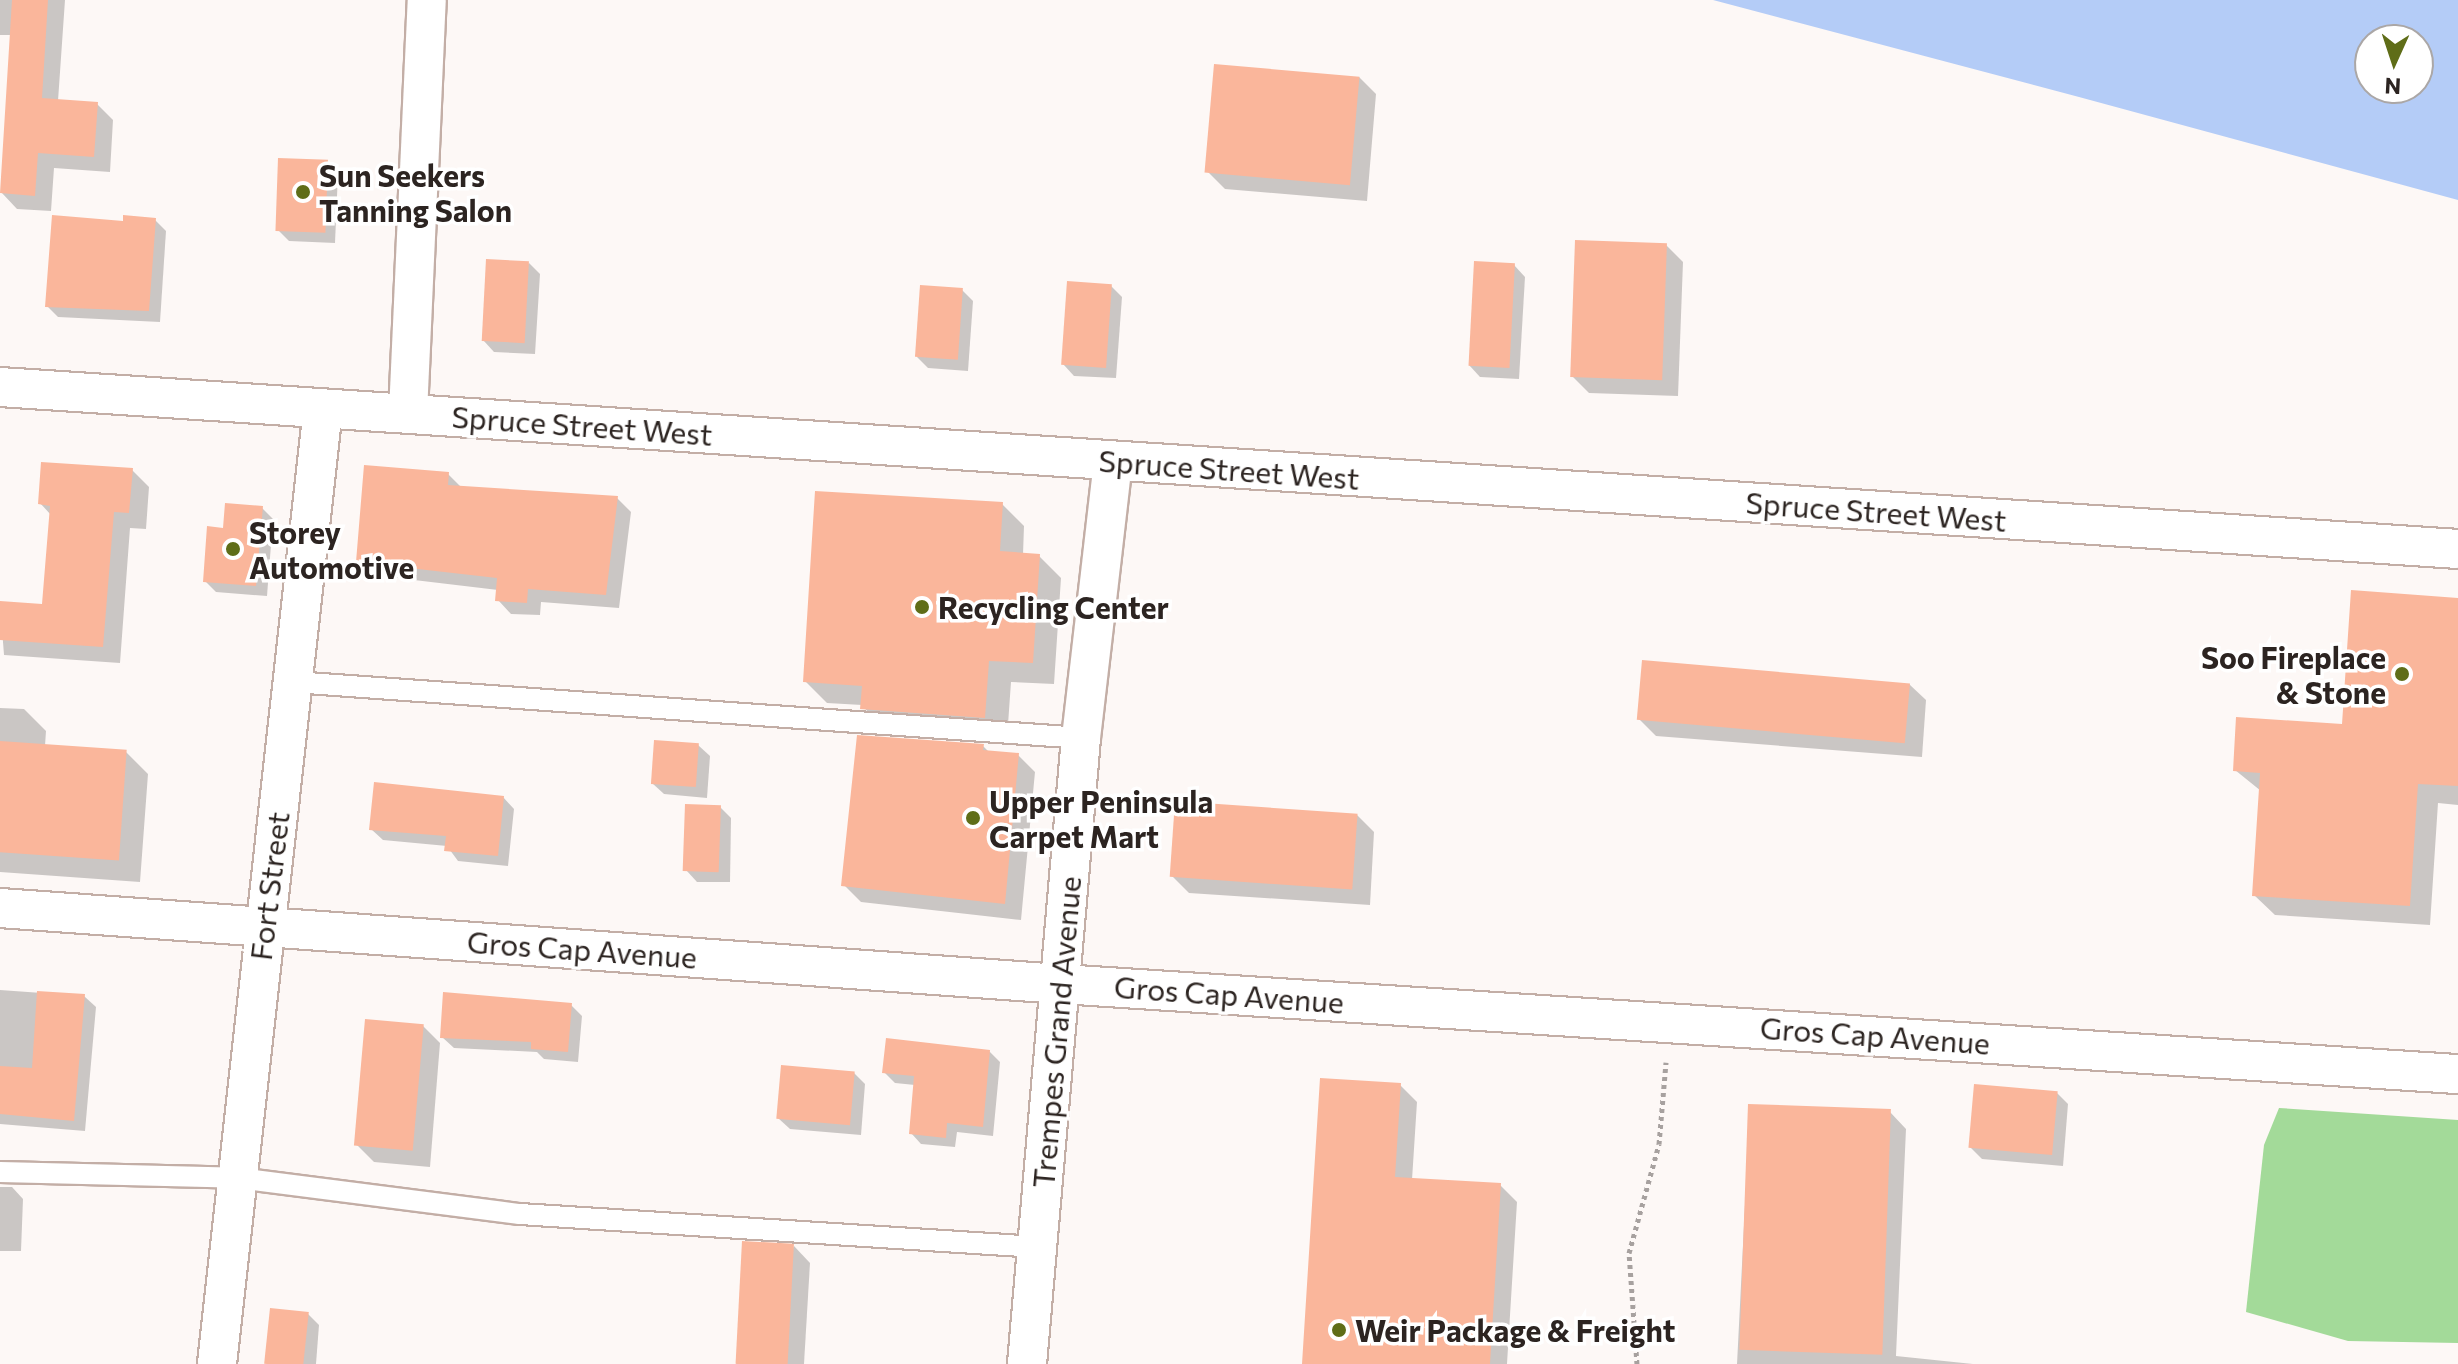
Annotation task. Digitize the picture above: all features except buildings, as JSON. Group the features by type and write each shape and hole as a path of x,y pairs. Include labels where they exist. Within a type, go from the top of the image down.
{"street":[{"path":"408,413 427,0"},
{"name":"Spruce Street West","path":"0,387 2458,549"},
{"name":"Fort Street","path":"217,1364 323,409"},
{"name":"Trempes Grand Avenue","path":"1027,1364 1081,738 1113,462"},
{"name":"Gros Cap Avenue","path":"0,908 1061,984 2458,1074"}],"lane":[{"path":"293,682 1081,738"},
{"path":"0,1172 238,1178 520,1214 1038,1247"}],"path":[{"path":"1637,1364 1629,1253 1659,1144 1670,1022"}],"green space":[{"path":"2279,1108 2458,1120 2458,1343 2348,1341 2246,1312 2264,1145"}],"water":[{"path":"1713,0 2458,0 2458,200 2079,97"}],"place":[{"name":"Sun Seekers Tanning Salon","path":"303,192"},
{"name":"Storey Automotive","path":"233,549"},
{"name":"Recycling Center","path":"922,607"},
{"name":"Soo Fireplace & Stone","path":"2402,674"},
{"name":"Upper Peninsula Carpet Mart","path":"973,818"},
{"name":"Weir Package & Freight","path":"1339,1330"}]}
